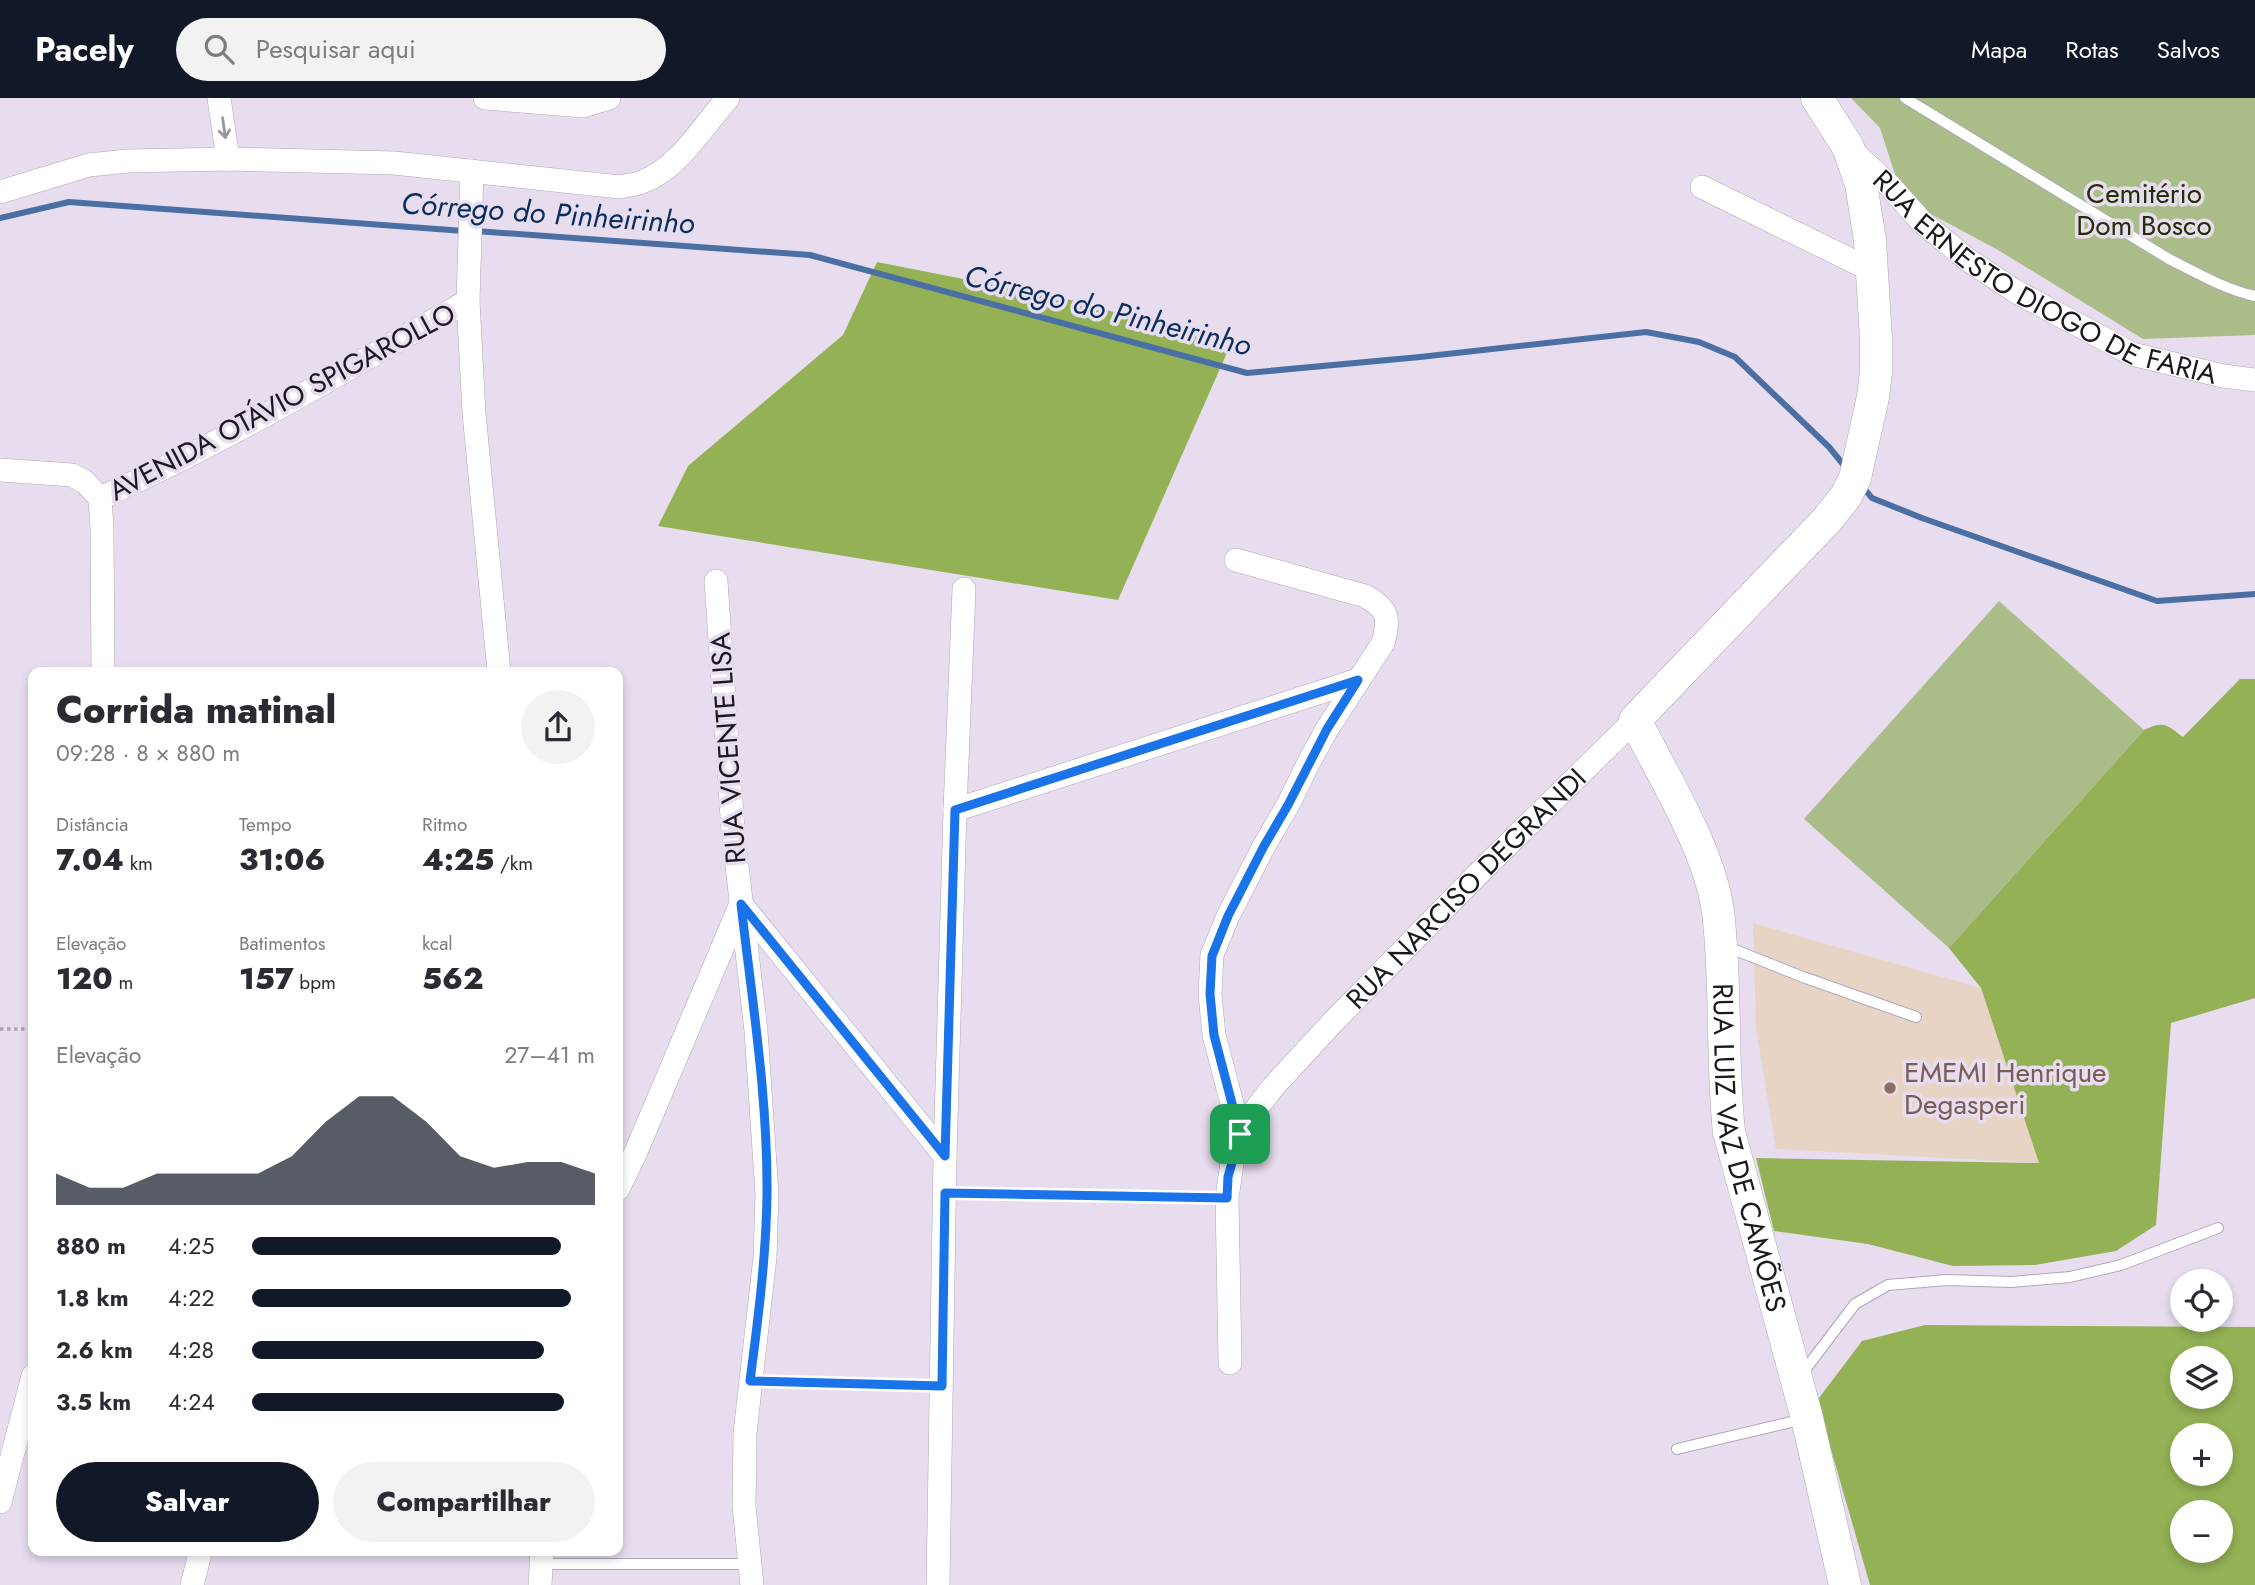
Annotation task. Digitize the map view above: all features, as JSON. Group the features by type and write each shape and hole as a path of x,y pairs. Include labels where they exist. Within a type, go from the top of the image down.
{"main road":[{"name":"RUA ERNESTO DIOGO DE FARIA","path":"1817,98 1848,147 1861,184 1870,240 1876,373 1853,481"},
{"name":"RUA NARCISO DEGRANDI","path":"1635,720 1826,521 1853,481"},
{"name":"RUA LUIZ VAZ DE CAMÕES","path":"1635,720 1695,839 1710,879 1718,911 1723,985 1725,1094 1729,1132 1807,1418 1845,1585"}],"street":[{"path":"219,98 228,159"},
{"path":"485,98 583,106 609,98"},
{"path":"0,192 89,165 128,161 228,159 394,163 620,187 641,183 661,172 683,151 728,98"},
{"name":"RUA ERNESTO DIOGO DE FARIA","path":"1848,147 1889,185 1922,222 1968,260 2015,291 2132,354 2222,376 2255,380"},
{"path":"472,171 468,301 474,414 499,667"},
{"path":"1702,187 1872,271"},
{"name":"AVENIDA OTÁVIO SPIGAROLLO","path":"103,667 100,498 153,474 468,301"},
{"path":"0,470 72,475 85,482 100,498"},
{"path":"1236,559 1365,596 1386,612 1388,627 1383,643 1321,740 1264,846 1228,916 1212,956 1210,994 1214,1035 1240,1134"},
{"name":"RUA VICENTE LISA","path":"716,581 733,831 756,1031 767,1194 765,1257 750,1381 743,1480 751,1574"},
{"path":"938,1585 945,1156 964,589"},
{"path":"955,810 1358,680"},
{"name":"RUA NARCISO DEGRANDI","path":"1230,1363 1227,1198 1228,1177 1240,1134 1273,1087 1333,1023 1479,873 1635,720"},
{"path":"623,1179 741,904 945,1156"},
{"path":"0,1502 28,1395"},
{"path":"192,1585 199,1556"}],"lane":[{"path":"1905,98 2169,259 2208,279 2255,296"},
{"path":"1720,944 1803,978 1916,1017"},
{"path":"945,1193 1227,1198"},
{"path":"1797,1381 1855,1304 1888,1286 1947,1280 2011,1282 2070,1277 2121,1265 2218,1228"},
{"path":"750,1381 942,1386"},
{"path":"1677,1448 1807,1418"},
{"path":"541,1567 751,1574"}],"path":[{"path":"0,1030 28,1029"}],"shaded area":[{"name":"EMEMI Henrique Degasperi","path":"1753,923 1981,988 2040,1163 1776,1149 1756,1028"}],"green space":[{"name":"Cemitério Dom Bosco","path":"1851,98 2255,98 2255,335 2143,339 1998,250 1903,199 1880,128"},
{"path":"877,262 1076,301 1230,346 1118,600 658,526 688,466 843,335"},
{"path":"1999,601 2144,730 1949,948 1804,819"},
{"path":"2240,679 2255,679 2255,998 2171,1023 2156,1225 2116,1251 2035,1265 1953,1266 1868,1244 1774,1231 1756,1158 2039,1163 1981,988 1949,948 2144,730 2165,725 2183,737"},
{"path":"1925,1325 2170,1326 2170,1332 2233,1332 2233,1327 2255,1327 2255,1585 1870,1585 1824,1425 1819,1398 1862,1341"}],"waterway":[{"name":"Córrego do Pinheirinho","path":"0,218 69,202 464,231"},
{"name":"Córrego do Pinheirinho","path":"475,231 810,255 1247,373 1646,332 1699,342 1735,357 1829,447 1847,469"},
{"name":"Córrego do Pinheirinho","path":"1861,485 1872,498 1922,518 2157,601 2255,594"}],"place":[{"name":"EMEMI Henrique Degasperi","path":"1890,1088"}],"route":[{"path":"1358,680 1327,729 1264,846 1228,916 1212,956 1210,994 1214,1035 1240,1134 1228,1177 1227,1198 945,1193 942,1386 750,1381 765,1257 767,1194 756,1031 741,904 945,1156 955,810 1358,680"}]}
